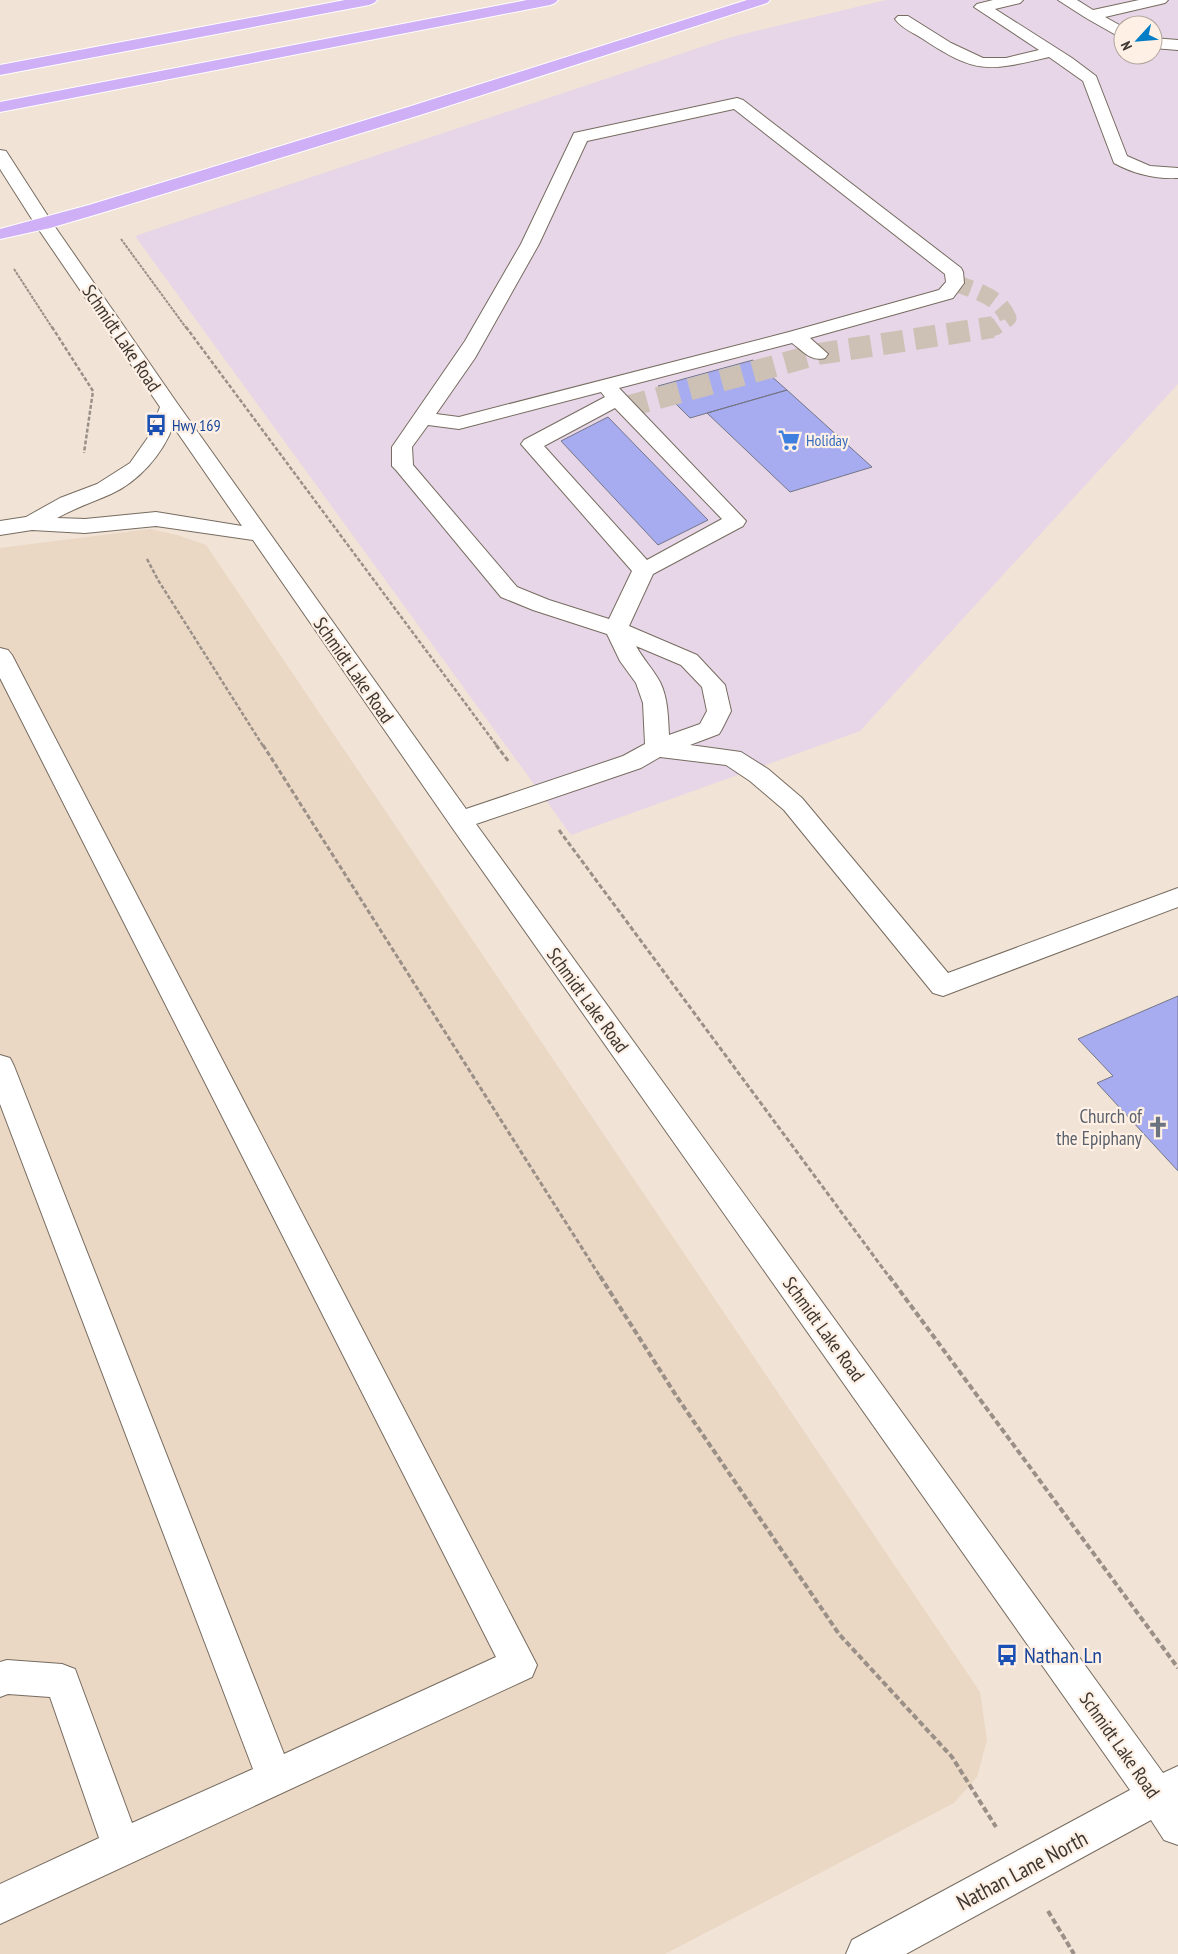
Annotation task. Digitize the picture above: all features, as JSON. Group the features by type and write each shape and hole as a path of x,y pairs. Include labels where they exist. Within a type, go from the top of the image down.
{"highway":[{"path":"0,70 369,0"},
{"path":"0,107 550,0"},
{"path":"0,234 44,224 414,111 762,0"}],"street":[{"path":"1015,0 982,7 1090,79 1120,159 1131,166 1152,172 1178,173"},
{"path":"1066,0 1113,28"},
{"path":"1091,15 1160,0"},
{"path":"903,18 960,54 990,64 1052,52"},
{"path":"1163,43 1176,43"},
{"path":"423,418 459,423 611,392 796,336 946,294 955,283 954,272 737,103 580,137 530,244 465,358 402,447 403,466 509,592 541,605 616,629 690,660 713,685 719,711 710,729 657,748 632,762 460,820"},
{"name":"Schmidt Lake Road","path":"4,161 44,224 170,407 460,820 1171,1803"},
{"path":"796,336 818,354"},
{"path":"611,392 531,444 644,570"},
{"path":"611,392 736,521 644,570 616,629"},
{"path":"32,523 68,504 104,489 137,467 159,437 170,407"},
{"path":"0,528 32,523 85,526 129,520 156,519 260,535"},
{"path":"616,629 632,661 648,682 655,703 657,748"},
{"path":"0,655 519,1666 0,1904"},
{"path":"657,748 732,758 759,775 793,804 943,986 1178,897"},
{"path":"0,1066 275,1778"},
{"path":"0,1680 7,1677 62,1681 122,1848"},
{"name":"Nathan Lane North","path":"866,1954 1023,1869 1171,1803"}],"path":[{"path":"120,236 1178,1668"},
{"path":"10,264 93,392 84,457 104,489"},
{"path":"129,520 158,580 677,1398 840,1634 952,1758 1023,1869 1074,1954"}],"shaded area":[{"name":"Holiday","path":"886,0 1178,0 1178,384 860,731 571,835 135,236 731,37"},
{"path":"150,529 177,535 206,545 980,1692 987,1740 977,1777 954,1803 665,1954 0,1954 0,548"}],"building":[{"path":"753,360 787,390 690,418 658,386"},
{"name":"Holiday","path":"787,390 872,467 790,492 707,413"},
{"path":"608,417 708,520 658,545 561,441"},
{"name":"Church of the Epiphany","path":"1178,996 1178,1171 1097,1083 1113,1076 1078,1039"}],"tunnel":[{"path":"955,283 986,295 999,304 1004,311 1008,318 995,327 985,329"},
{"path":"626,407 818,354 993,327"}],"place":[{"name":"Hwy 169","path":"156,425"},
{"name":"Holiday","path":"789,440"},
{"name":"Church of the Epiphany","path":"1158,1127"},
{"name":"Nathan Ln","path":"1007,1655"}]}
